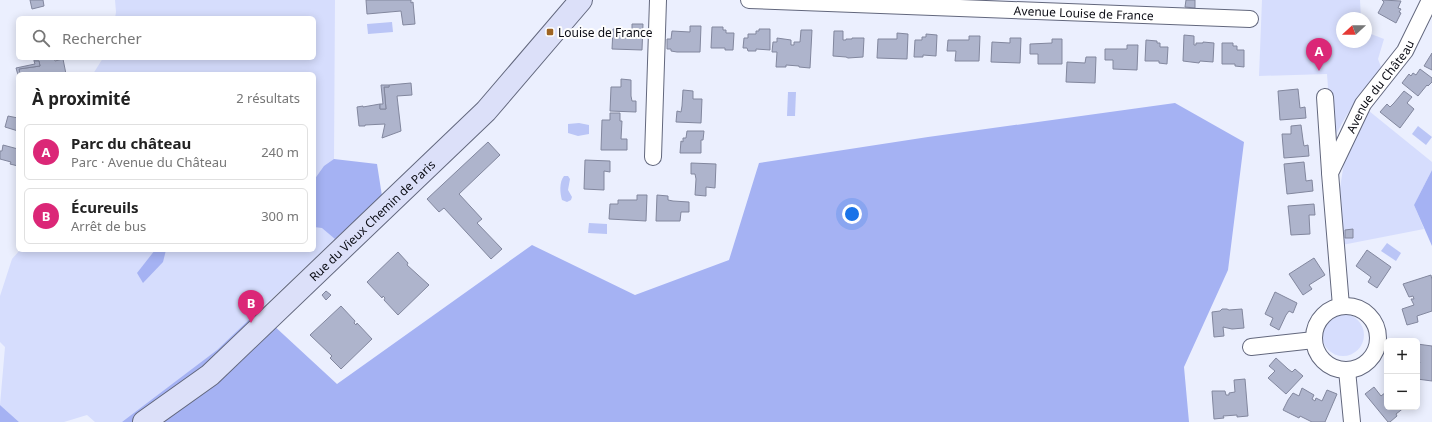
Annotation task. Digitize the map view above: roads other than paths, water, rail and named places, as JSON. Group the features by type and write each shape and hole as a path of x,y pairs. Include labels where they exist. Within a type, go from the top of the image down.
{"street":[{"name":"Rue du Vieux Chemin de Paris","path":"144,422 210,375 486,111 581,0"},
{"path":"653,157 658,0"},
{"name":"Avenue Louise de France","path":"749,0 1088,7 1250,19"},
{"name":"Avenue du Château","path":"1330,173 1363,104 1405,51 1430,0"},
{"name":"Avenue du Château","path":"1324,97 1341,306"},
{"path":"1341,306 1354,307 1366,313 1374,323 1378,335 1376,348 1370,359 1359,367 1347,370 1335,368 1324,361 1317,352 1314,340 1318,321 1324,314 1341,306"},
{"path":"1251,347 1314,340"},
{"path":"1347,370 1352,422"}],"place":[{"name":"Louise de France","path":"550,32"},
{"name":"Parc du château","path":"1319,71"},
{"name":"Écureuils","path":"251,323"}]}
